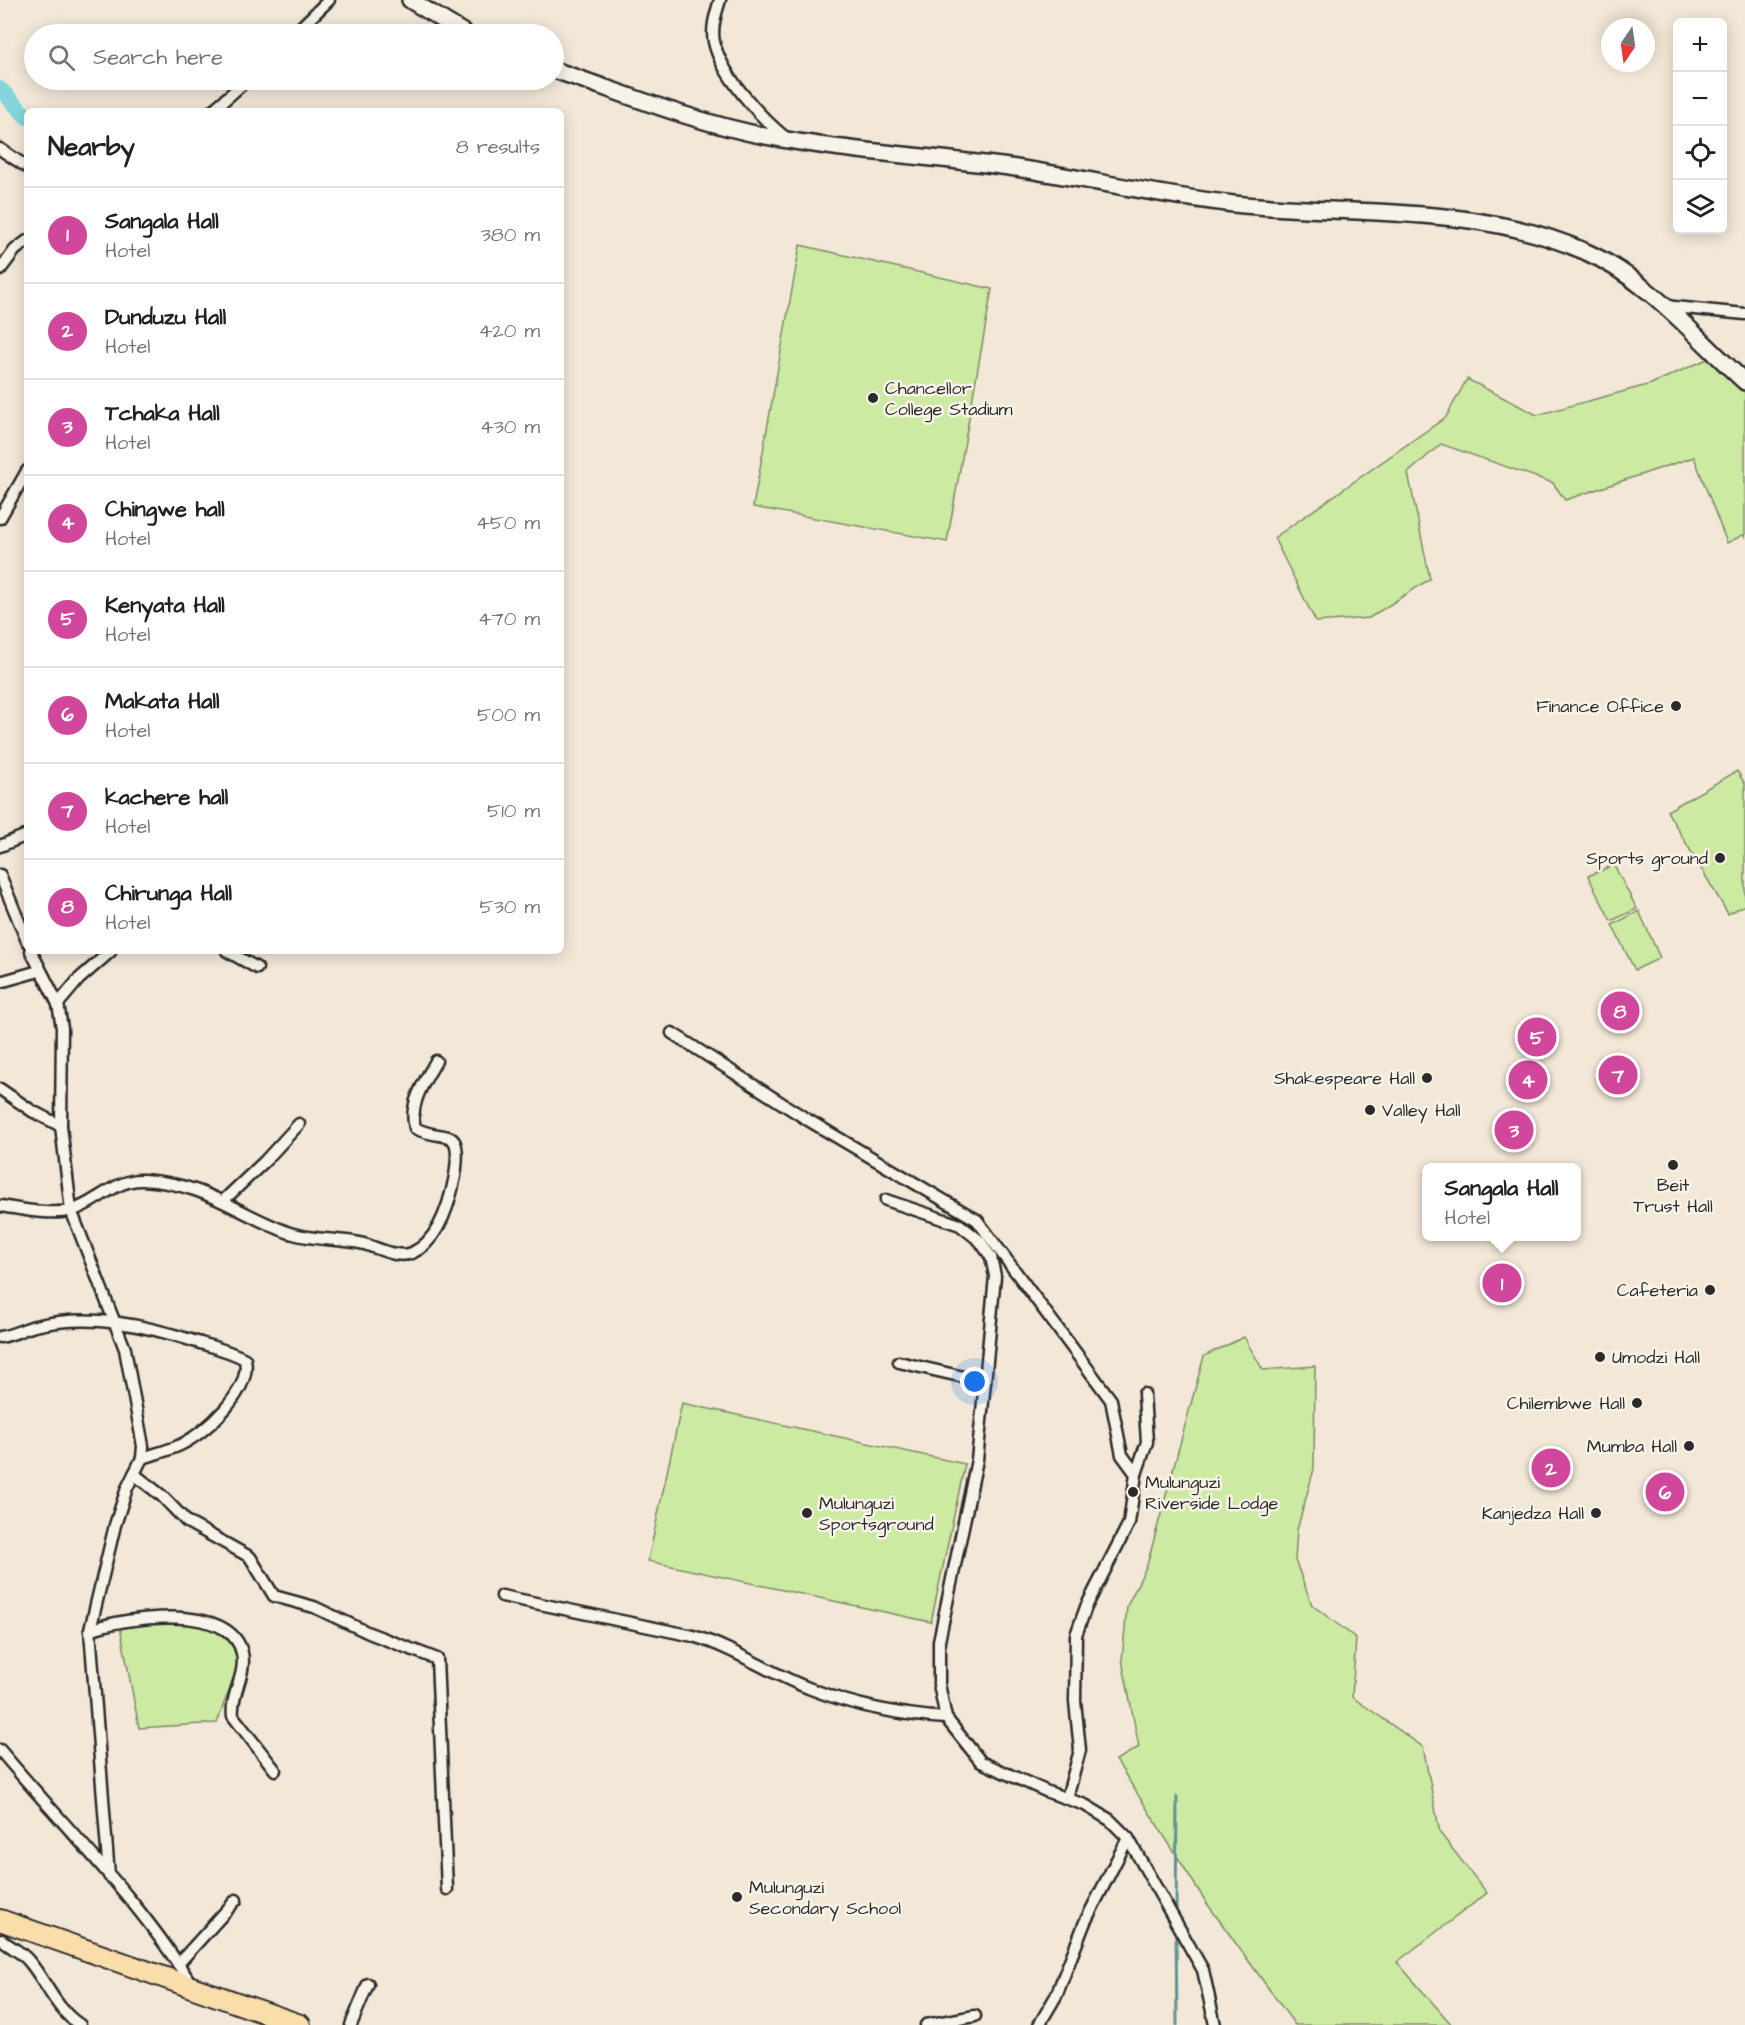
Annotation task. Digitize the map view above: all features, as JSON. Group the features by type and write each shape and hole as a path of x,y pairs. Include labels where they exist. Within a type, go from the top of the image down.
{"highway":[{"path":"9,1923 300,2025"}],"street":[{"path":"304,24 329,0"},
{"path":"410,0 449,24"},
{"path":"720,0 713,33 717,52 745,96 774,128 790,141"},
{"path":"564,73 730,128 790,141 1016,168 1233,204 1422,214 1503,227 1551,239 1596,256 1664,306 1745,382"},
{"path":"215,108 236,90"},
{"path":"0,148 24,165"},
{"path":"0,270 15,250 24,243"},
{"path":"1664,306 1745,315"},
{"path":"0,518 24,476"},
{"path":"0,846 24,836"},
{"path":"0,874 24,934"},
{"path":"32,954 58,1004 62,1052 61,1126 71,1210 125,1349 143,1446 142,1458 115,1525 90,1630 109,1876"},
{"path":"58,1004 79,979 108,954"},
{"path":"232,954 256,968"},
{"path":"0,982 39,971"},
{"path":"672,1033 808,1120 977,1220 1111,1400 1122,1455 1136,1474"},
{"path":"0,1206 71,1210 139,1179 178,1184 224,1200 287,1232 313,1239 361,1244 397,1254 410,1254 423,1246 447,1209 456,1165 452,1138 444,1134 421,1132 415,1128 413,1122 416,1099 436,1060"},
{"path":"0,1089 32,1111 61,1126"},
{"path":"224,1200 299,1124"},
{"path":"886,1200 960,1225 980,1241 991,1257 995,1276 977,1460 939,1641 939,1683 946,1718 981,1762 1085,1804 1110,1820 1128,1838 1203,1970 1215,2025"},
{"path":"0,1337 35,1326 68,1322 116,1322 154,1327 234,1353 245,1359 247,1370 242,1386 197,1435 177,1447 142,1458"},
{"path":"899,1362 985,1382"},
{"path":"1067,1798 1080,1750 1074,1682 1076,1635 1086,1607 1129,1523 1136,1474 1147,1442 1144,1394"},
{"path":"134,1474 162,1496 187,1522 250,1557 274,1596 314,1607 369,1633 438,1659 447,1889"},
{"path":"502,1596 693,1636 718,1643 809,1689 876,1710 903,1715 946,1718"},
{"path":"90,1630 113,1621 188,1618 215,1624 232,1634 242,1651 243,1668 232,1707 233,1716 275,1770"},
{"path":"0,1750 109,1876 178,1964 193,1987"},
{"path":"1039,2025 1056,1996 1085,1922 1128,1838"},
{"path":"178,1964 236,1900"},
{"path":"9,1923 1,1940 27,1959 46,1984 59,2008 80,2025"},
{"path":"351,2025 368,1984"},
{"path":"926,2025 975,2016"}],"green space":[{"name":"Chancellor College Stadium","path":"800,245 992,289 947,542 753,507"},
{"path":"1712,357 1745,386 1745,537 1743,535 1727,543 1694,457 1565,500 1553,483 1441,444 1408,473 1430,579 1369,618 1316,622 1274,538 1446,417 1467,379 1537,415 1651,384"},
{"name":"Sports ground","path":"1737,771 1745,784 1745,905 1728,914 1667,811"},
{"path":"1614,865 1637,909 1611,921 1588,876"},
{"path":"1639,911 1660,958 1635,970 1612,925"},
{"path":"1244,1337 1263,1370 1315,1366 1314,1469 1297,1530 1295,1560 1312,1605 1356,1638 1352,1697 1423,1747 1440,1833 1487,1893 1397,1962 1452,2025 1295,2025 1206,1902 1116,1760 1139,1747 1122,1660 1127,1606 1147,1565 1204,1356"},
{"name":"Mulunguzi Sportsground","path":"682,1403 965,1464 931,1622 648,1561"},
{"path":"193,1620 230,1634 241,1657 217,1723 139,1728 119,1621"}],"waterway":[{"path":"0,89 24,114"},
{"path":"1176,1915 1177,1797"},
{"path":"1176,1931 1177,2025"}],"place":[{"name":"Chancellor College Stadium","path":"873,398"},
{"name":"Finance Office","path":"1676,706"},
{"name":"Sports ground","path":"1720,858"},
{"name":"Chirunga Hall","path":"1620,1011"},
{"name":"Kenyata Hall","path":"1537,1037"},
{"name":"kachere hall","path":"1618,1075"},
{"name":"Shakespeare Hall","path":"1427,1078"},
{"name":"Chingwe hall","path":"1528,1080"},
{"name":"Valley Hall","path":"1370,1110"},
{"name":"Tchaka Hall","path":"1514,1130"},
{"name":"Beit Trust Hall","path":"1673,1165"},
{"name":"Sangala Hall","path":"1502,1283"},
{"name":"Cafeteria","path":"1710,1290"},
{"name":"Umodzi Hall","path":"1600,1357"},
{"name":"Chilembwe Hall","path":"1637,1403"},
{"name":"Mumba Hall","path":"1689,1446"},
{"name":"Dunduzu Hall","path":"1551,1468"},
{"name":"Mulunguzi Riverside Lodge","path":"1133,1492"},
{"name":"Makata Hall","path":"1665,1492"},
{"name":"Mulunguzi Sportsground","path":"807,1513"},
{"name":"Kanjedza Hall","path":"1596,1513"},
{"name":"Mulunguzi Secondary School","path":"737,1897"}]}
